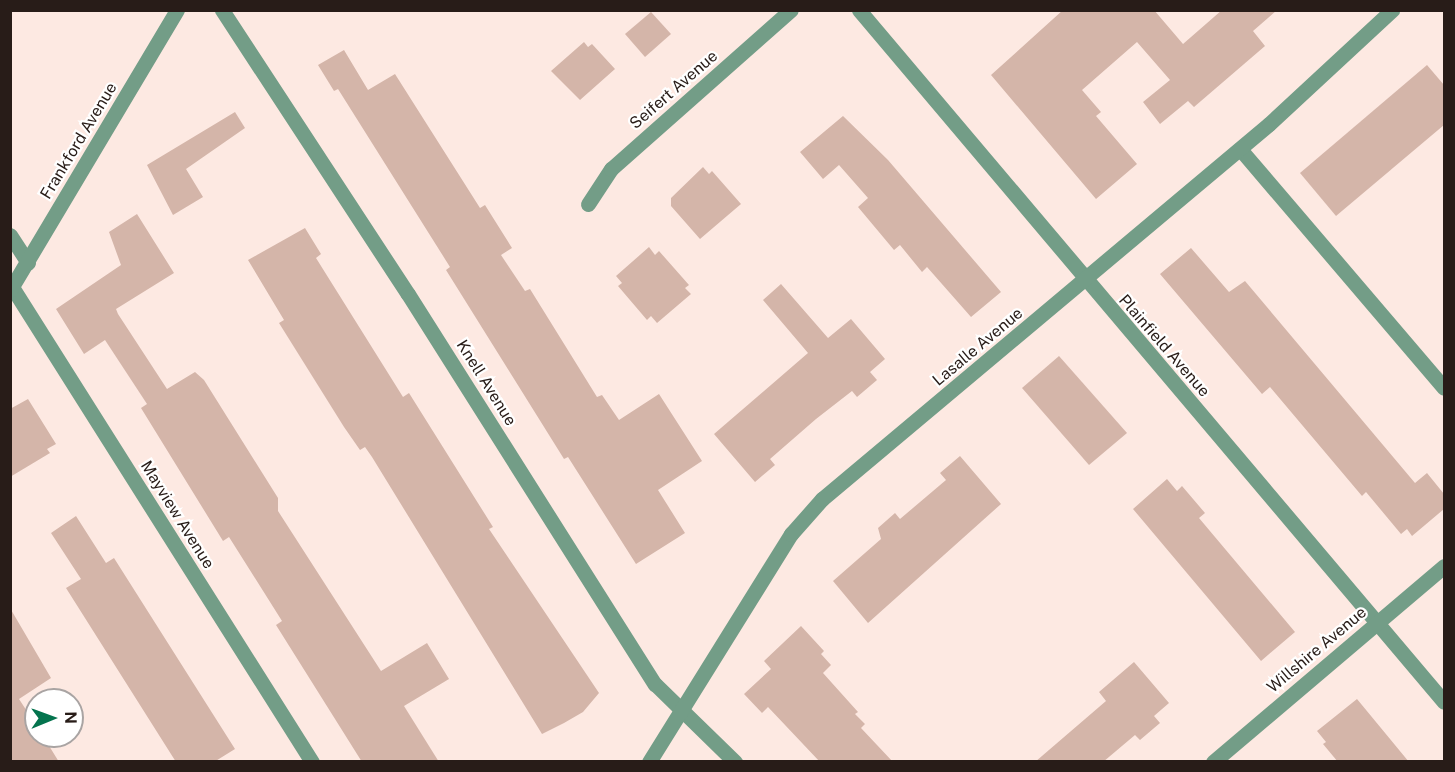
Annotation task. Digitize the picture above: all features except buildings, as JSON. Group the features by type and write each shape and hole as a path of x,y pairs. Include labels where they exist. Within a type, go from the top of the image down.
{"street":[{"name":"Frankford Avenue","path":"11,288 177,10"},
{"name":"Knell Avenue","path":"222,10 408,294 655,684 735,762"},
{"name":"Seifert Avenue","path":"588,204 611,169 792,10"},
{"name":"Plainfield Avenue","path":"859,10 1084,280 1444,702"},
{"name":"Lasalle Avenue","path":"648,762 683,712 720,644 791,534 822,499 1240,148 1392,10"},
{"path":"1240,148 1444,388"},
{"path":"10,235 28,263"},
{"name":"Mayview Avenue","path":"11,288 312,762"},
{"name":"Willshire Avenue","path":"1213,762 1444,566"}]}
